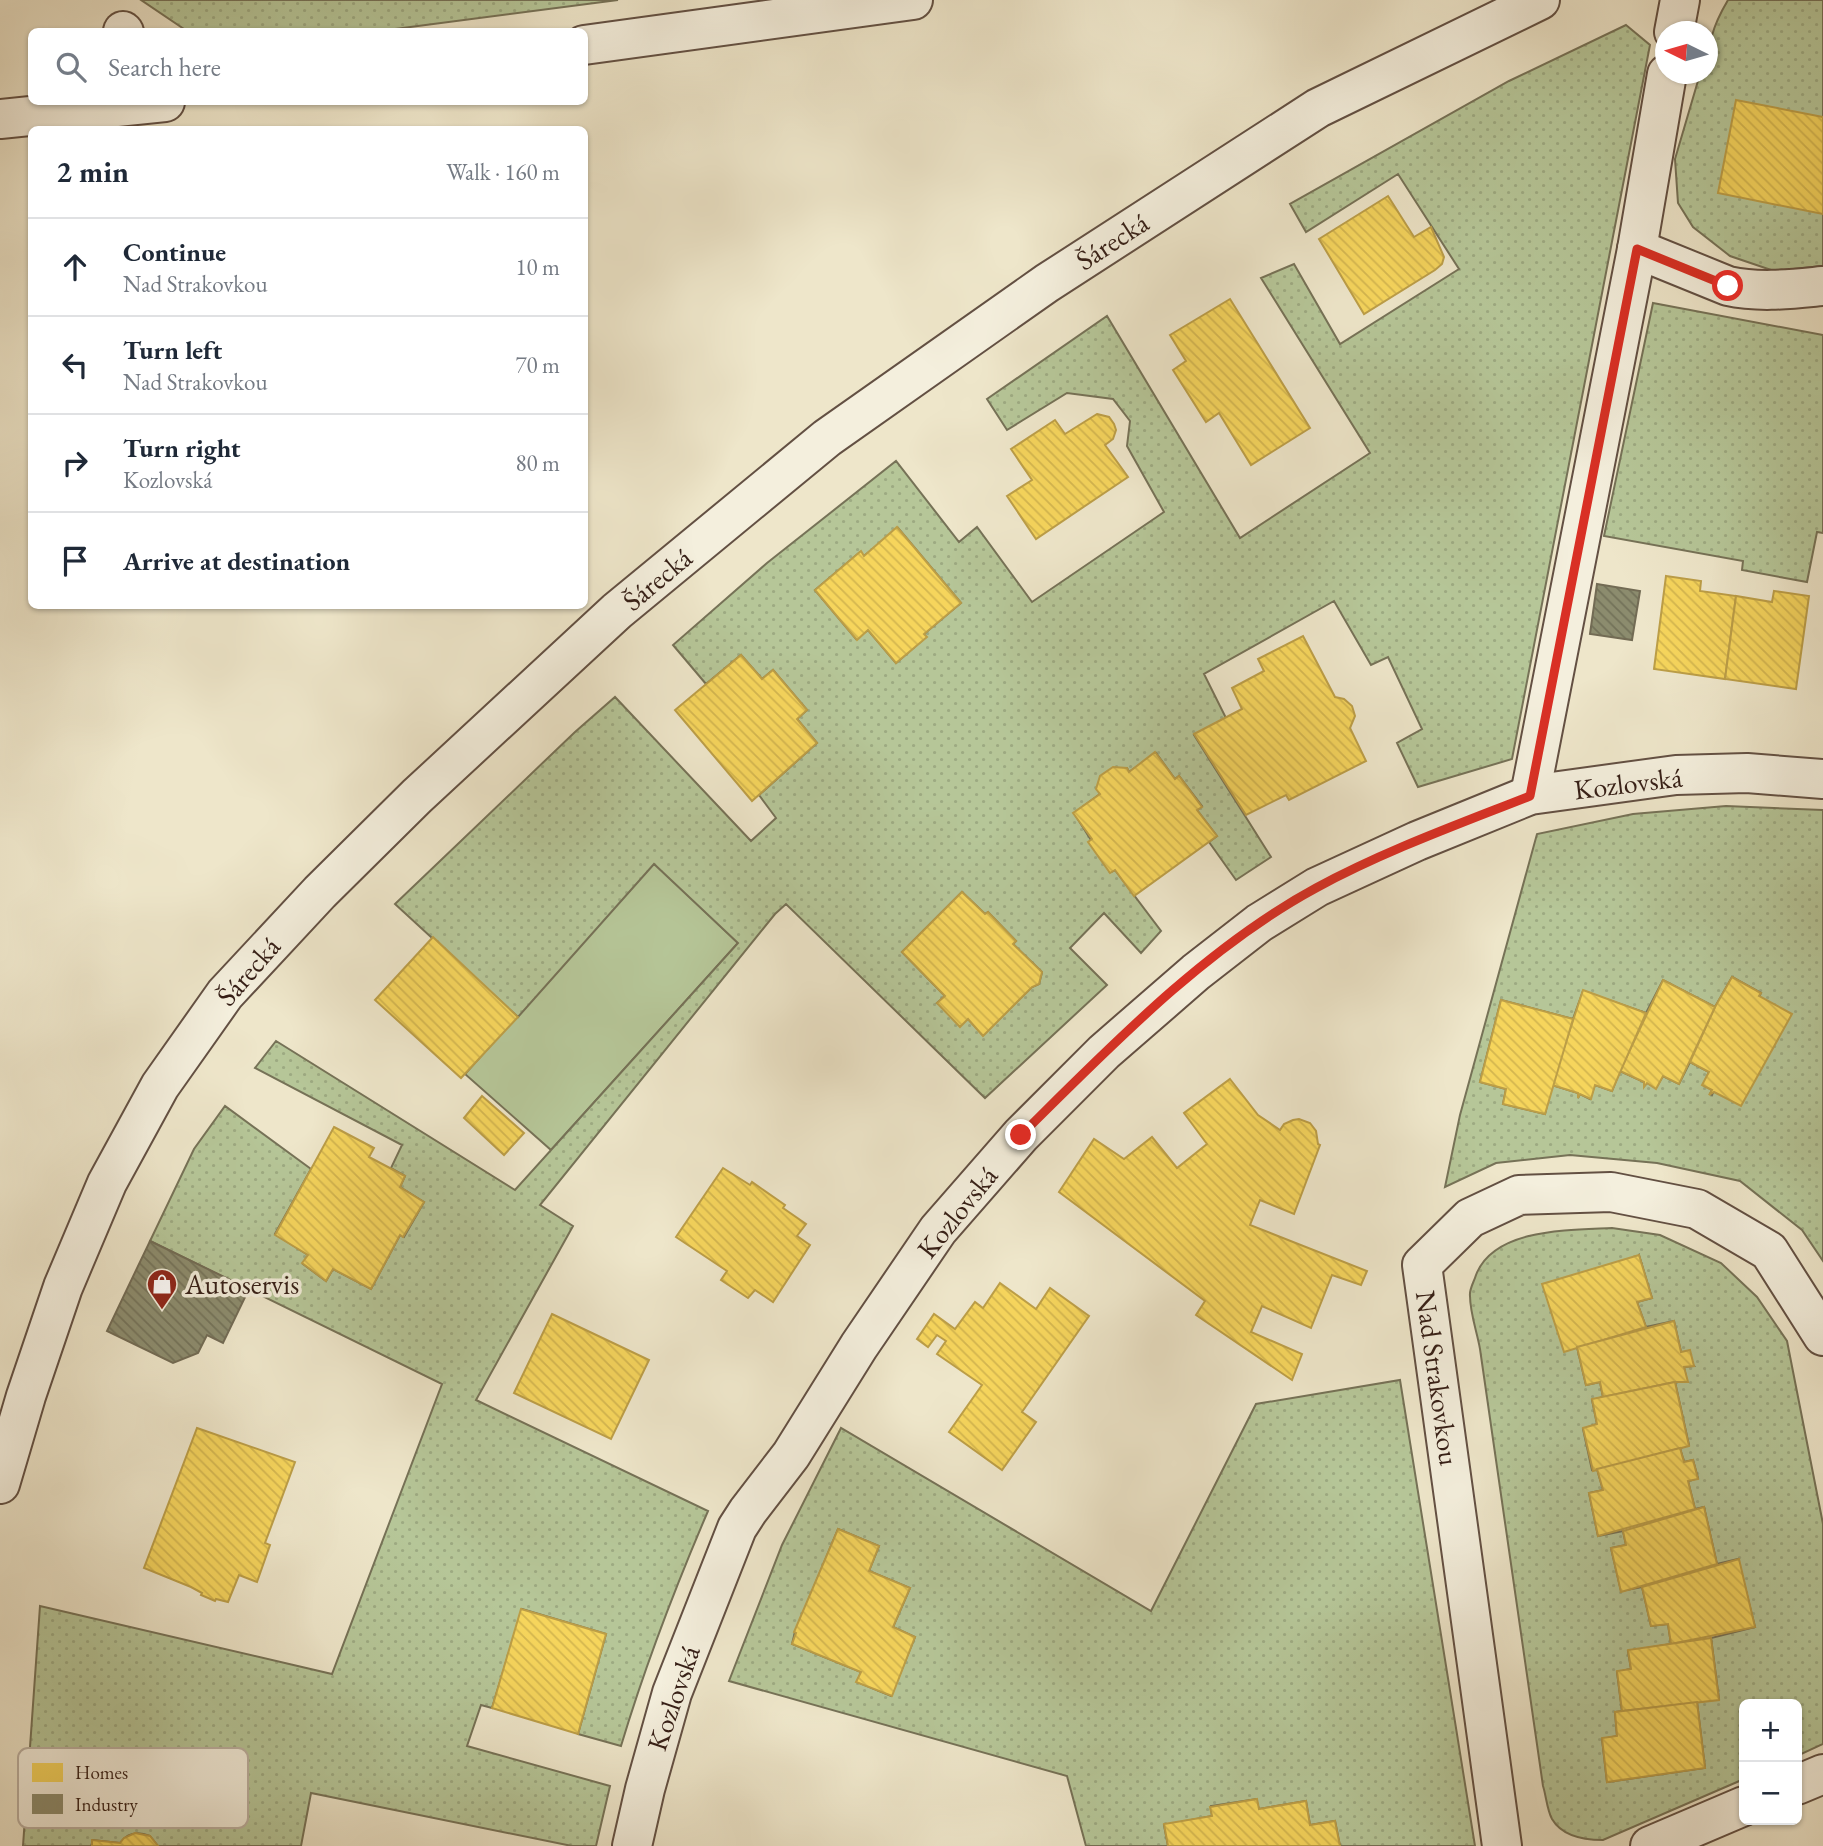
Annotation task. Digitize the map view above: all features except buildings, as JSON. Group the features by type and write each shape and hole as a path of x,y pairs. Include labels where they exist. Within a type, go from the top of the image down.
{"street":[{"path":"588,44 913,0"},
{"name":"Šárecká","path":"0,1485 26,1396 63,1287 107,1183 160,1086 225,994 320,892 417,796 617,611 838,430 1047,283 1318,108 1540,0"},
{"path":"1676,21 1680,0"},
{"path":"1530,796 1637,249 1665,84"},
{"path":"0,119 136,105"},
{"path":"1637,249 1741,289 1782,290 1823,286"},
{"name":"Kozlovská","path":"632,1846 671,1693 737,1528 791,1455 859,1346 938,1230 1021,1135 1104,1052 1196,972 1259,923 1317,887 1417,841 1530,796 1676,775 1747,774 1823,779"},
{"name":"Nad Strakovkou","path":"1503,1846 1422,1265 1469,1218 1519,1195 1611,1192 1697,1209 1769,1251 1823,1336"},
{"path":"1802,1783 1823,1774"},
{"path":"1650,1846 1739,1808"}],"green space":[{"path":"141,0 618,0 403,28 183,28"},
{"path":"1728,0 1823,0 1823,266 1774,271 1730,256 1693,227 1678,203 1675,159 1697,84 1718,84 1718,19"},
{"path":"1626,25 1650,45 1512,759 1418,787 1397,743 1422,729 1388,657 1371,665 1334,601 1204,674 1226,718 1194,735 1271,857 1236,880 1209,842 1217,836 1197,810 1202,806 1179,776 1175,779 1156,753 1129,772 1127,768 1121,768 1107,772 1101,778 1097,789 1100,794 1074,813 1111,872 1115,870 1161,931 1141,953 1104,913 1070,948 1107,985 985,1098 786,904 775,914 540,1205 573,1226 476,1400 708,1511 661,1627 621,1746 578,1734 606,1634 522,1609 492,1708 481,1705 467,1746 610,1786 596,1846 572,1846 311,1793 301,1846 158,1846 150,1836 137,1833 126,1837 120,1843 93,1840 91,1846 23,1846 24,1828 248,1828 248,1748 30,1748 40,1606 332,1674 442,1384 150,1241 194,1149 225,1106 311,1169 275,1234 308,1255 303,1264 326,1281 333,1269 371,1289 400,1235 404,1237 424,1202 400,1187 405,1176 391,1168 402,1145 255,1068 276,1041 515,1190 738,943 654,864 518,1017 395,904 615,697 751,841 776,818 759,795 817,743 797,719 807,710 773,670 762,679 741,655 706,684 673,645 767,563 896,461 959,542 977,527 1032,602 1164,512 1127,446 1130,421 1113,399 1067,393 1007,430 987,399 1107,316 1240,538 1370,453 1261,278 1294,264 1340,344 1459,269 1398,174 1306,232 1290,204 1509,81","holes":["898,528 961,603 924,634 926,637 896,663 868,630 856,639 815,590 860,552 864,556","962,892 985,914 988,912 1016,941 1013,944 1042,972 1039,984 1032,987 983,1035 968,1019 937,1003 945,996 902,952"]},
{"path":"1653,303 1823,335 1823,533 1817,532 1807,582 1742,570 1743,561 1604,536"},
{"path":"1726,806 1823,810 1823,1261 1802,1230 1740,1181 1657,1163 1570,1155 1496,1163 1445,1187 1460,1115 1537,834 1633,814","holes":["1732,977 1761,993 1712,1095 1712,1090 1703,1085 1709,1072 1690,1062 1679,1084 1663,1076 1656,1088 1647,1083 1644,1086 1644,1082 1620,1071 1612,1091 1595,1085 1590,1099 1580,1094 1578,1098 1578,1093 1552,1085 1545,1114 1503,1104 1506,1089 1480,1082 1501,1000 1573,1019 1583,991 1646,1013 1663,980 1715,1007"]},
{"path":"654,863 738,943 551,1150 465,1074"},
{"path":"1612,1228 1660,1235 1721,1263 1757,1297 1787,1341 1823,1524 1823,1744 1802,1754 1802,1699 1739,1699 1739,1781 1603,1840 1582,1838 1568,1833 1556,1825 1548,1807 1480,1349 1471,1309 1471,1288 1485,1260 1499,1248 1516,1240 1555,1231","holes":["1639,1255 1652,1298 1637,1302 1646,1327 1674,1321 1681,1352 1694,1366 1684,1367 1687,1382 1675,1382 1689,1445 1680,1448 1684,1462 1693,1460 1698,1478 1688,1481 1695,1509 1704,1507 1717,1564 1738,1559 1755,1627 1711,1638 1719,1699 1697,1702 1705,1768 1607,1782 1602,1739 1617,1736 1615,1712 1622,1711 1617,1672 1631,1669 1628,1651 1671,1644 1668,1624 1651,1626 1642,1587 1621,1591 1611,1548 1626,1545 1623,1531 1598,1536 1589,1493 1603,1490 1597,1469 1592,1470 1583,1429 1597,1424 1592,1400 1603,1397 1600,1382 1586,1385 1577,1347"]},
{"path":"1400,1380 1475,1846 1340,1846 1335,1821 1310,1825 1306,1801 1259,1809 1256,1799 1211,1806 1212,1816 1164,1825 1168,1846 1086,1846 1067,1776 729,1681 782,1545 841,1428 1151,1611 1256,1404","holes":["838,1529 879,1546 869,1571 910,1588 893,1627 915,1637 891,1696 857,1682 861,1672 792,1644"]}],"place":[{"name":"Autoservis","path":"162,1311"}],"route":[{"path":"1021,1135 1104,1052 1196,972 1259,923 1317,887 1417,841 1530,796 1637,249 1728,286"}]}
